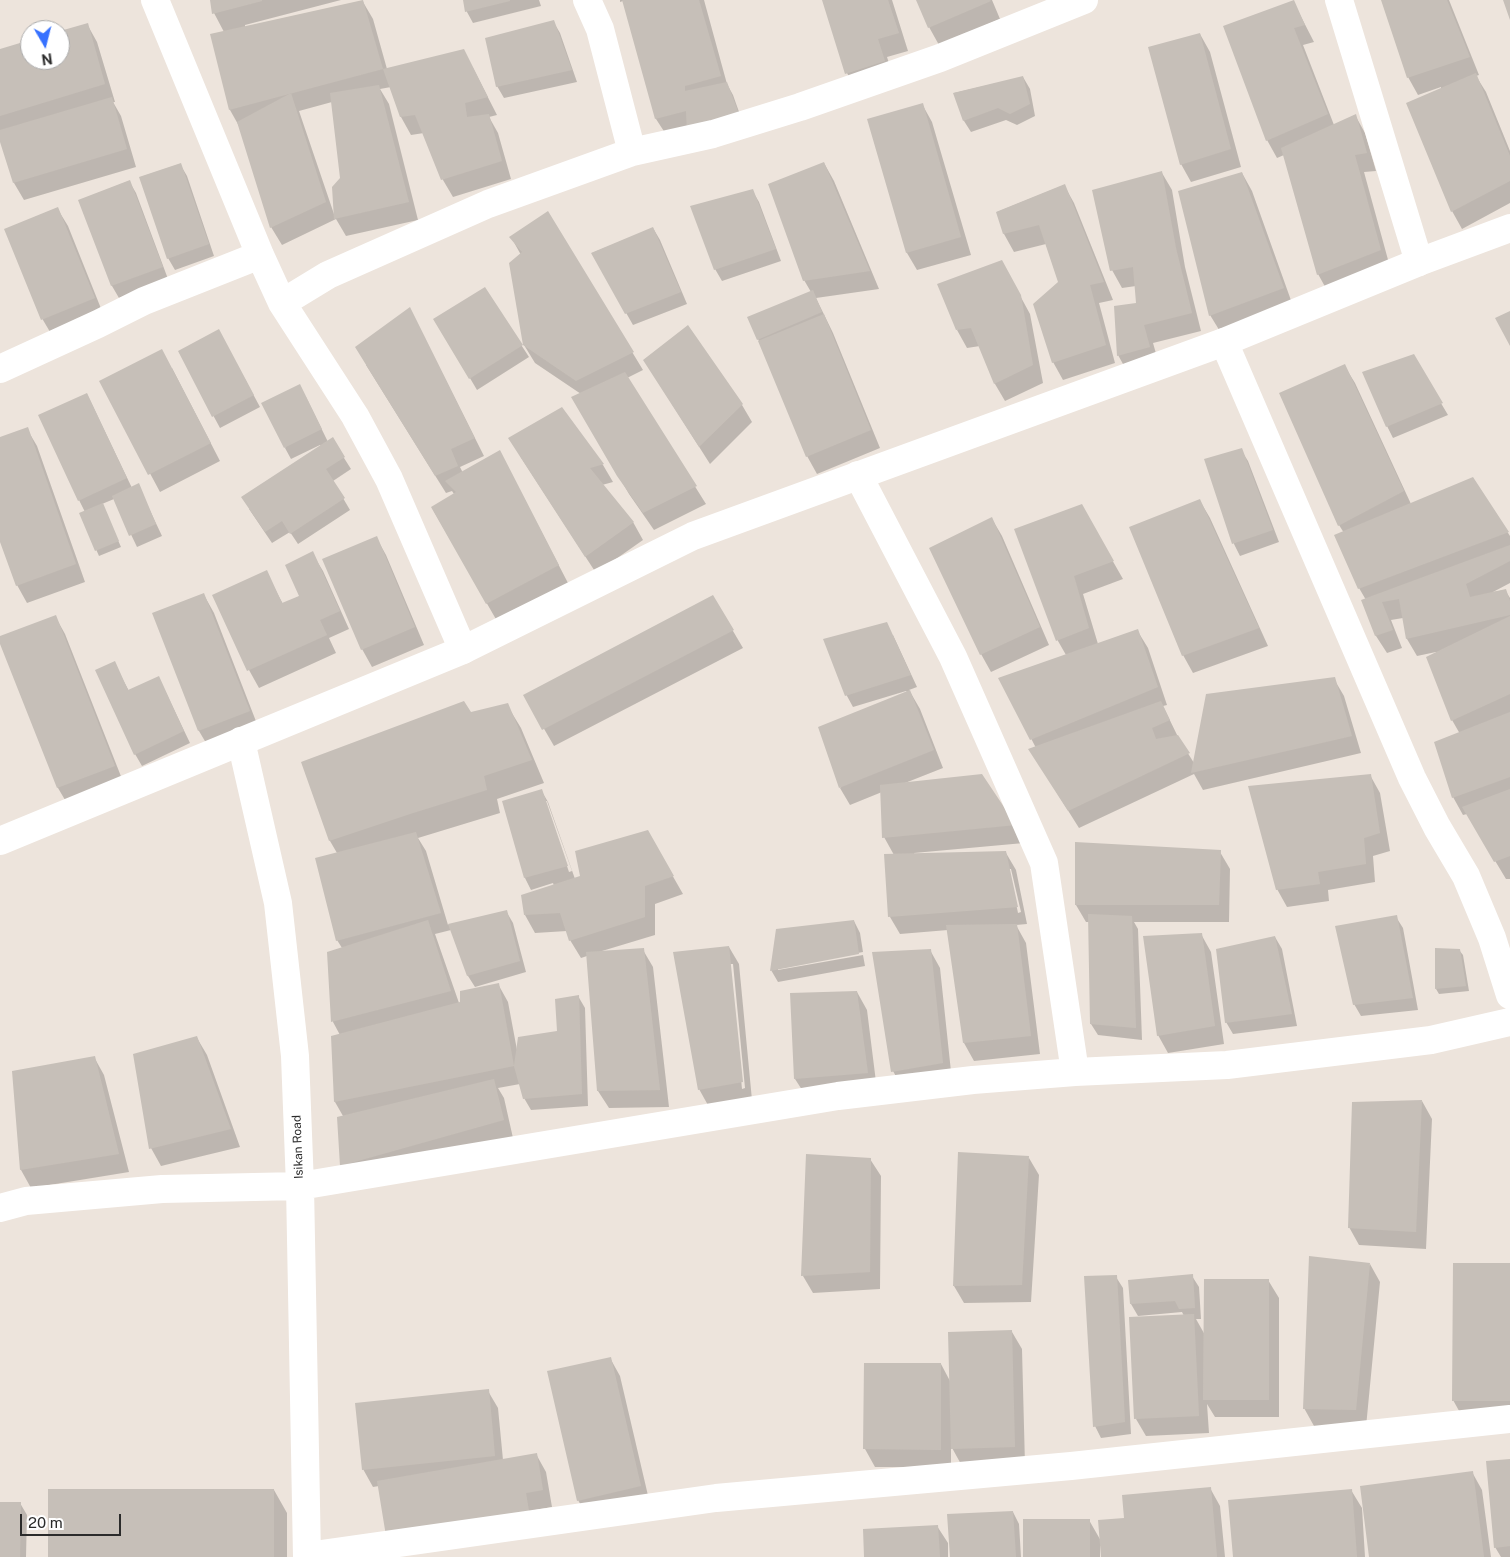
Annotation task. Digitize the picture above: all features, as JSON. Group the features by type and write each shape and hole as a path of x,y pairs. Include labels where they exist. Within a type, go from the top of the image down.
{"street":[{"path":"155,0 260,255 282,303 355,416 389,479 463,650"},
{"path":"587,0 600,29 632,152"},
{"path":"282,303 328,275 488,204 632,152 713,134 800,107 940,58 1084,0"},
{"path":"1339,0 1419,262"},
{"path":"0,841 463,650 693,536 1224,342 1419,262 1510,228"},
{"path":"0,369 98,324 144,300 260,255"},
{"path":"1224,342 1412,778 1437,827 1466,876 1492,938 1510,995"},
{"path":"858,475 953,656 1044,863 1075,1072"},
{"name":"Isikan Road","path":"242,741 278,903 295,1056 300,1186 307,1556"},
{"path":"0,1208 26,1201 162,1189 300,1186 838,1096 973,1080 1075,1072 1227,1065 1431,1040 1510,1022"},
{"path":"307,1556 716,1498 1051,1468 1510,1419"}],"building":[{"path":"210,0 262,0 262,1 212,14"},
{"path":"363,0 383,69 229,110 210,34"},
{"path":"463,0 510,0 510,1 465,12"},
{"path":"622,0 699,0 721,76 685,86 685,91 727,82 739,114 687,132 686,111 655,119"},
{"path":"822,0 888,0 899,33 878,39 885,61 845,74"},
{"path":"916,0 990,0 991,1 928,28"},
{"path":"1294,0 1305,25 1294,28 1328,114 1266,141 1223,26"},
{"path":"1381,0 1447,0 1470,57 1407,78"},
{"path":"1503,0 1510,0 1510,20"},
{"path":"554,20 572,70 496,87 485,38"},
{"path":"88,23 105,84 0,116 0,49 20,43 20,70 70,70 70,28"},
{"path":"1200,33 1231,149 1180,165 1148,47"},
{"path":"464,49 488,97 465,103 467,117 489,114 502,161 441,180 415,115 400,117 383,69"},
{"path":"1476,73 1510,156 1510,181 1451,212 1406,103"},
{"path":"1023,76 1030,104 1010,114 998,108 963,121 953,93"},
{"path":"379,85 409,202 334,219 332,187 340,178 330,93"},
{"path":"291,93 326,202 270,228 237,122"},
{"path":"112,97 127,149 13,183 0,142 0,130"},
{"path":"923,103 961,237 906,253 867,119"},
{"path":"1356,114 1367,153 1355,155 1381,250 1317,275 1281,148"},
{"path":"824,162 870,271 803,281 768,184"},
{"path":"181,163 209,244 167,259 139,177"},
{"path":"1162,171 1176,248 1192,313 1144,325 1150,347 1117,356 1114,306 1136,303 1133,267 1110,271 1092,190"},
{"path":"1242,172 1284,288 1209,316 1178,191"},
{"path":"130,180 163,267 111,286 78,200"},
{"path":"1065,184 1104,282 1090,285 1106,345 1052,363 1033,304 1058,282 1039,225 1003,234 996,212"},
{"path":"753,189 776,249 714,270 690,206"},
{"path":"58,207 95,298 41,320 4,229"},
{"path":"548,211 634,352 576,381 523,345 509,263 522,252 509,237"},
{"path":"653,227 681,292 625,314 591,253"},
{"path":"1002,260 1021,295 1033,365 994,384 971,328 956,330 937,284"},
{"path":"485,287 523,345 469,379 433,319"},
{"path":"813,290 822,312 757,340 747,317"},
{"path":"410,307 475,438 451,449 458,466 435,476 355,347"},
{"path":"1510,311 1510,346 1495,318"},
{"path":"824,314 871,430 806,457 758,341"},
{"path":"688,325 743,404 699,447 643,360"},
{"path":"219,329 254,395 212,417 178,351"},
{"path":"162,349 211,443 148,475 99,381"},
{"path":"1414,354 1443,403 1386,427 1362,372"},
{"path":"1345,364 1404,491 1338,526 1279,393"},
{"path":"625,372 697,486 643,513 617,476 571,397"},
{"path":"300,384 322,429 284,448 261,403"},
{"path":"87,393 127,478 78,501 38,415"},
{"path":"562,407 604,464 590,468 634,522 585,557 508,438"},
{"path":"28,427 76,564 16,586 0,542 0,437"},
{"path":"333,437 345,457 326,469 345,498 290,534 282,521 265,532 241,497"},
{"path":"1242,448 1273,530 1232,544 1204,459"},
{"path":"500,450 559,565 486,604 431,507 456,492 445,481"},
{"path":"1473,477 1509,532 1358,589 1334,535"},
{"path":"139,483 156,524 129,536 112,496"},
{"path":"1200,499 1259,628 1182,656 1129,527"},
{"path":"103,503 119,541 95,551 79,513"},
{"path":"1082,504 1114,561 1074,576 1089,628 1056,641 1014,529"},
{"path":"992,517 1040,627 980,655 929,548"},
{"path":"377,536 415,627 361,650 322,559"},
{"path":"1510,545 1510,561 1466,584 1470,597 1506,589 1510,601 1510,615 1406,639 1399,599 1382,602 1393,630 1375,636 1361,600"},
{"path":"313,551 340,611 320,620 327,635 247,671 212,595 267,570 282,603 299,596 285,565"},
{"path":"204,593 250,711 198,731 152,613"},
{"path":"713,595 734,630 542,730 523,695"},
{"path":"56,615 115,766 57,788 0,644 0,636"},
{"path":"1510,616 1510,694 1451,721 1426,657"},
{"path":"887,622 911,675 845,696 823,639"},
{"path":"1138,629 1158,687 1030,740 998,678"},
{"path":"115,661 128,690 159,676 184,731 134,755 95,670"},
{"path":"1335,677 1352,736 1191,773 1206,694"},
{"path":"910,690 934,750 839,788 818,727"},
{"path":"464,701 471,712 508,703 532,760 484,776 487,790 329,841 301,762"},
{"path":"1161,701 1170,720 1152,728 1156,739 1178,735 1190,753 1068,811 1028,749"},
{"path":"1510,712 1510,777 1452,798 1434,742"},
{"path":"982,774 1016,825 882,838 880,785"},
{"path":"1371,774 1380,833 1364,838 1366,864 1318,872 1320,884 1276,890 1248,786"},
{"path":"542,789 568,866 524,878 502,801"},
{"path":"1510,789 1510,856 1494,862 1462,807"},
{"path":"648,830 674,876 645,886 645,917 569,941 560,913 524,915 521,895 580,876 575,851"},
{"path":"416,832 441,913 336,941 315,858"},
{"path":"1075,842 1221,850 1219,905 1075,905"},
{"path":"1006,851 1018,907 888,917 884,854"},
{"path":"507,910 520,961 467,976 448,924"},
{"path":"1088,914 1132,916 1136,1028 1090,1024"},
{"path":"1397,915 1413,998 1353,1005 1335,926"},
{"path":"428,920 451,991 331,1022 327,952"},
{"path":"854,920 859,954 770,971 776,929"},
{"path":"1017,924 1031,1036 963,1043 946,925"},
{"path":"1202,933 1215,1026 1157,1036 1143,936"},
{"path":"1275,936 1292,1014 1225,1023 1216,949"},
{"path":"729,946 743,1082 698,1090 673,952"},
{"path":"644,948 660,1090 597,1091 586,952"},
{"path":"1435,948 1460,949 1466,986 1435,989"},
{"path":"931,949 943,1063 891,1072 872,952"},
{"path":"499,983 514,1066 334,1102 331,1036 460,1002 460,991"},
{"path":"857,991 868,1073 794,1079 790,993"},
{"path":"579,995 582,1094 523,1099 514,1066 518,1037 557,1031 555,999"},
{"path":"197,1036 231,1129 149,1149 133,1054"},
{"path":"95,1056 119,1154 20,1170 12,1071"},
{"path":"494,1079 504,1120 340,1166 337,1117"},
{"path":"1422,1100 1416,1232 1348,1228 1352,1102"},
{"path":"958,1152 1029,1156 1022,1285 953,1286"},
{"path":"806,1154 871,1158 870,1272 801,1276"},
{"path":"1309,1256 1370,1263 1356,1410 1303,1409"},
{"path":"1453,1263 1510,1263 1510,1401 1452,1401"},
{"path":"1193,1274 1195,1308 1179,1309 1175,1301 1130,1304 1128,1280"},
{"path":"1117,1275 1125,1422 1093,1427 1084,1276"},
{"path":"1204,1279 1269,1279 1269,1400 1203,1400"},
{"path":"1194,1314 1199,1416 1134,1419 1129,1317"},
{"path":"1012,1330 1015,1447 951,1449 948,1332"},
{"path":"611,1357 641,1486 577,1501 547,1371"},
{"path":"864,1363 941,1363 941,1450 863,1449"},
{"path":"489,1389 495,1456 362,1470 355,1403"},
{"path":"537,1453 543,1490 526,1493 529,1511 386,1536 377,1481"},
{"path":"1510,1459 1510,1546 1494,1548 1486,1461"},
{"path":"1473,1471 1484,1557 1369,1557 1360,1486"},
{"path":"1211,1487 1217,1557 1101,1557 1098,1520 1124,1518 1122,1495"},
{"path":"48,1489 274,1489 274,1557 48,1557"},
{"path":"1352,1489 1357,1557 1233,1557 1228,1500"},
{"path":"0,1502 21,1502 20,1557 0,1557"},
{"path":"1013,1511 1016,1557 950,1557 947,1514"},
{"path":"1023,1519 1090,1519 1090,1557 1023,1557"},
{"path":"938,1525 940,1557 864,1557 863,1529"}]}
